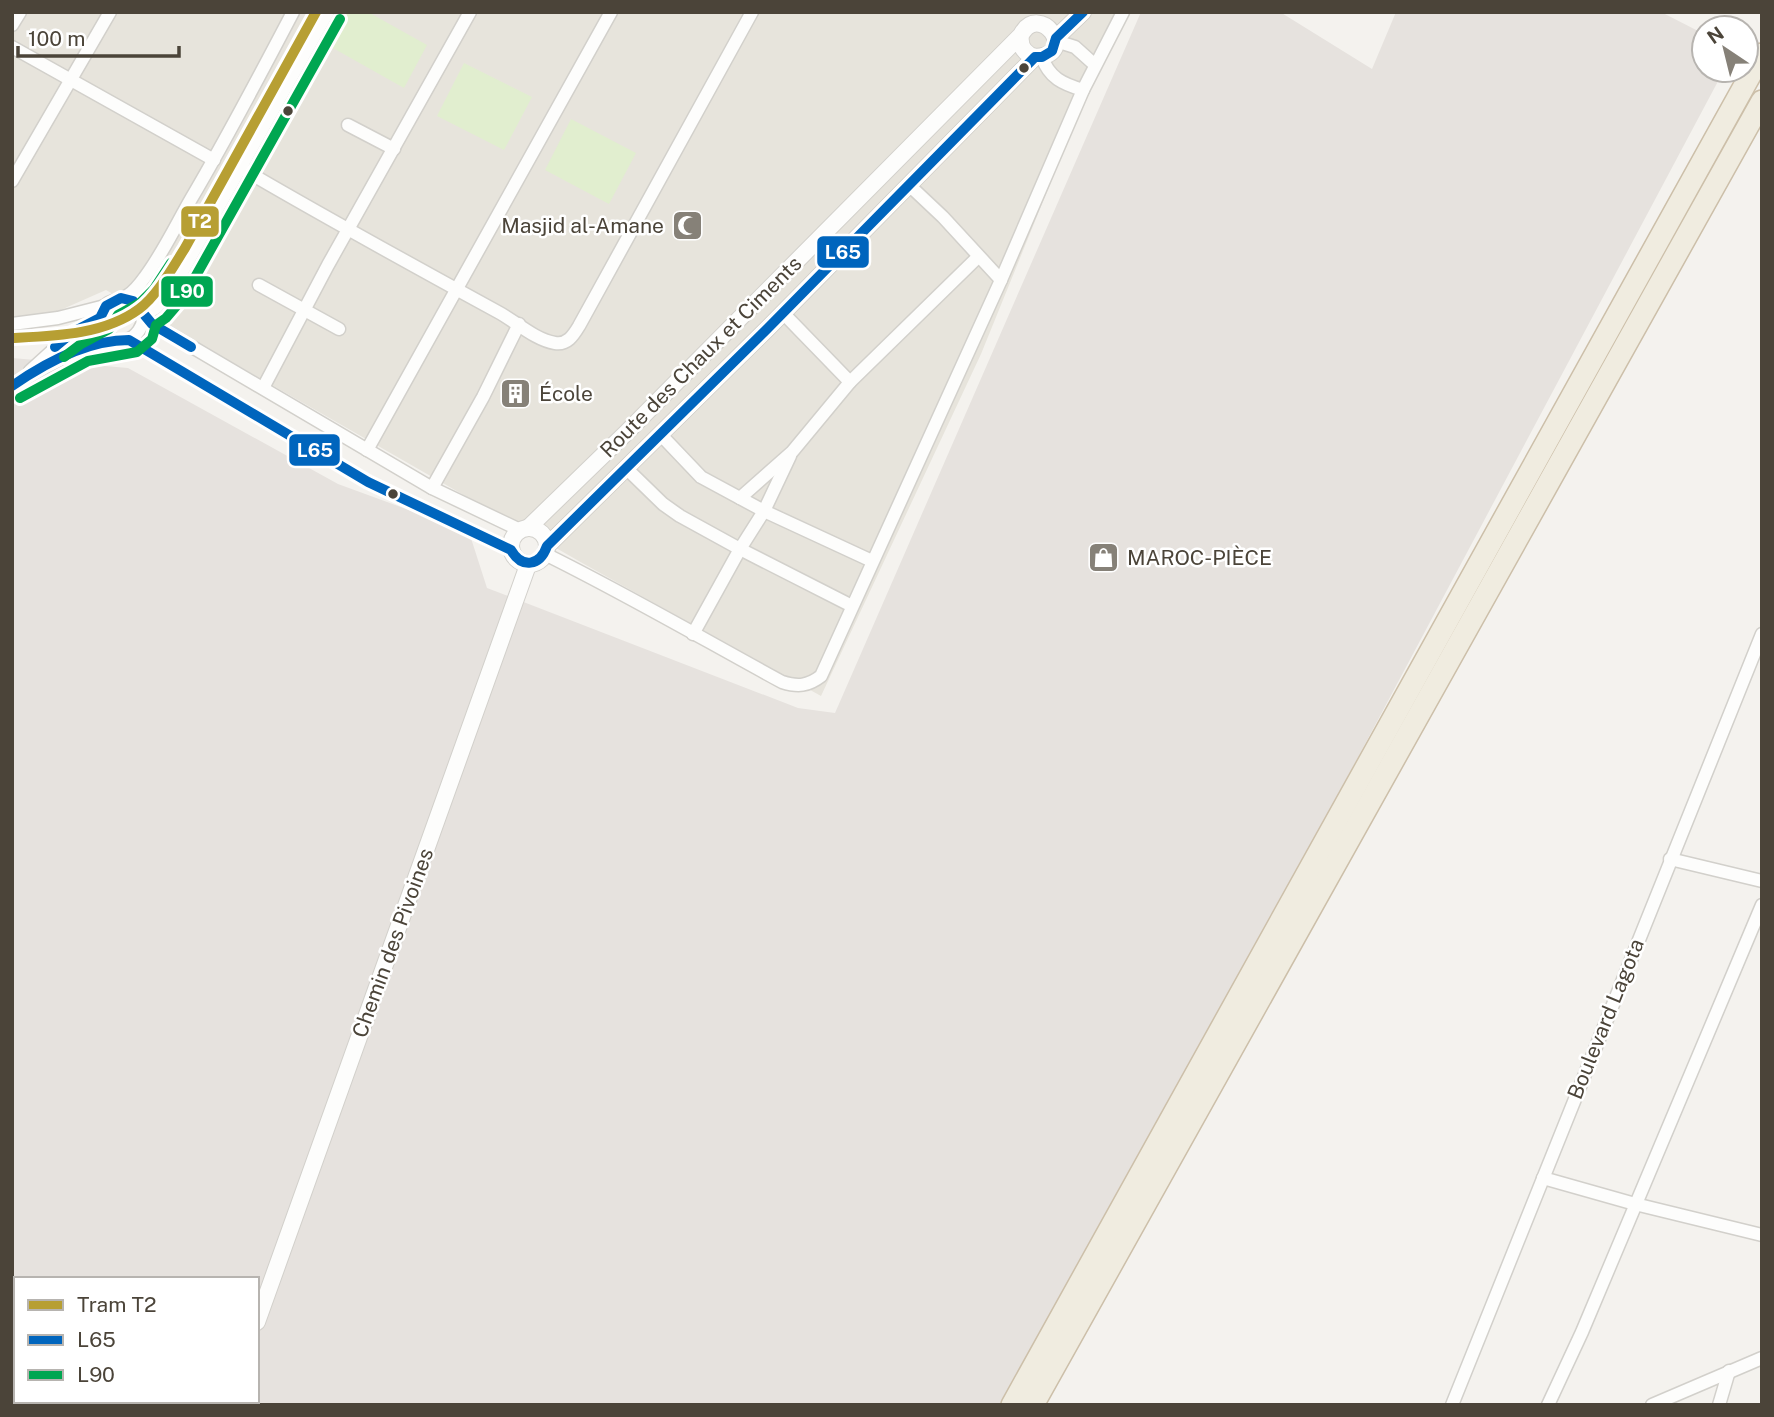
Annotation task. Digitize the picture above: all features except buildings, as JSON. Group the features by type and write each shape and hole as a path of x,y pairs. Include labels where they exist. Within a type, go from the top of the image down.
{"highway":[{"path":"1012,1405 1745,84"},
{"path":"1033,1405 1762,102"}],"street":[{"path":"12,25 20,12"},
{"path":"12,181 110,12"},
{"path":"25,377 73,332 102,312 110,301 124,298 136,289 153,266 214,160 293,12"},
{"path":"129,340 140,331 143,317 172,290 328,12"},
{"path":"262,388 470,12"},
{"path":"367,450 611,12"},
{"path":"241,168 348,231 551,342 566,342 575,333 752,12"},
{"path":"1039,57 1052,51 1056,39 1083,12"},
{"path":"546,550 782,682 802,686 817,679 826,669 872,561 1001,280 1083,90 1123,12"},
{"path":"1083,90 1058,81 1039,57 1024,51 1021,36 1028,25 1042,17 1056,39 1075,47 1095,65"},
{"name":"Route des Chaux et Ciments","path":"524,529 627,432 1021,36"},
{"path":"12,47 214,160"},
{"name":"Route des Chaux et Ciments","path":"546,550 1039,57"},
{"path":"348,125 394,149"},
{"path":"909,185 943,217 1001,280"},
{"path":"740,498 792,452 850,382 978,257"},
{"path":"259,285 339,329"},
{"path":"12,386 83,348 115,340 129,340 368,482 511,550 517,560 528,565 538,562 546,550 543,535 533,528 524,529 432,488 143,317 136,304 124,298"},
{"path":"12,324 102,312"},
{"path":"102,312 105,333 115,340"},
{"path":"783,313 850,382"},
{"path":"432,488 483,397 519,324"},
{"path":"661,435 696,473 764,511 872,561"},
{"path":"693,634 764,511 792,452"},
{"path":"627,469 663,504 680,516 852,606"},
{"path":"511,550 512,539 524,529"},
{"name":"Chemin des Pivoines","path":"259,1316 528,565"},
{"name":"Boulevard Lagota","path":"1452,1405 1762,634"},
{"path":"1670,859 1762,881"},
{"path":"1548,1405 1582,1332 1762,905"},
{"path":"1542,1178 1635,1205 1762,1235"},
{"path":"1652,1405 1762,1358"},
{"path":"1719,1405 1729,1371"}],"shaded area":[{"path":"24,12 1120,12 981,354 821,696 584,564 106,290 22,327 12,327 12,31"},
{"path":"1141,12 1280,12 1372,69 1396,12 1661,12 1690,27 1690,84 1717,84 1013,1405 55,1405 54,1403 259,1403 259,1277 14,1277 14,1344 12,1342 12,358 128,368 338,484 469,532 487,588 798,708 835,713"}],"green space":[{"path":"341,12 368,12 427,45 404,88 324,43"},
{"path":"464,63 532,97 504,150 437,116"},
{"path":"571,119 636,153 609,204 545,170"}],"tram line":[{"name":"T2","path":"12,338 61,335 95,329 125,318 152,297 185,248 316,12"}],"transit line":[{"name":"L65","path":"12,386 38,369 83,348 129,340 368,482 511,550 520,560 530,563 540,558 547,546 768,328 1035,57 1042,57 1052,51 1056,38 1083,12"},
{"name":"L90","path":"20,398 88,361 137,352 152,339 156,325 166,318 184,297 340,19"},
{"name":"L90","path":"64,357 109,329 118,315 140,303 154,289 171,263"},
{"name":"L65","path":"55,347 73,332 100,318 106,306 121,298 133,301 152,324 191,347"}],"place":[{"name":"Masjid al-Amane","path":"687,226"},
{"name":"École","path":"516,394"},
{"name":"MAROC-PIÈCE","path":"1104,558"}]}
